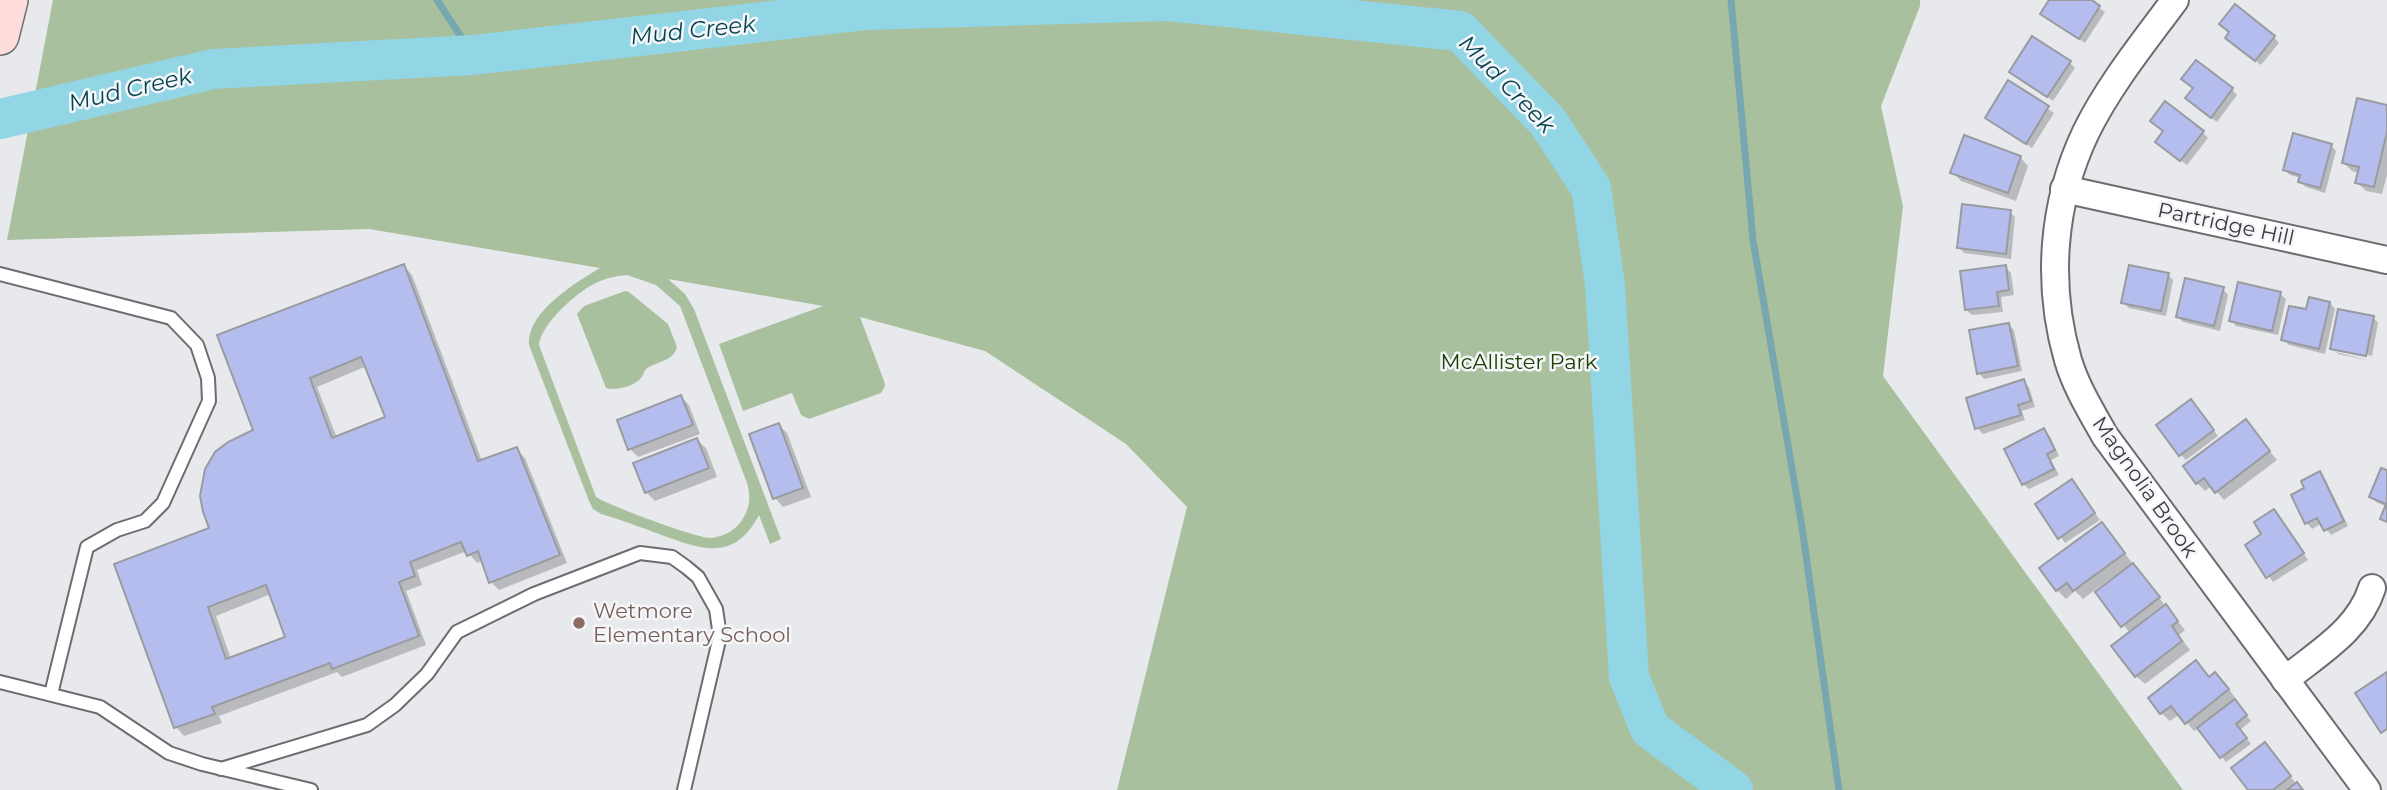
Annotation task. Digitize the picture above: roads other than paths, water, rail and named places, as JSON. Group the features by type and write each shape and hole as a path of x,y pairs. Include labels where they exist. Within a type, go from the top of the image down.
{"street":[{"name":"Magnolia Brook","path":"2175,0 2101,104 2085,133 2064,189 2059,208 2054,266 2056,302 2068,360 2080,391 2105,436 2367,790"},
{"name":"Partridge Hill","path":"2064,189 2387,260"},
{"path":"2285,680 2350,629 2367,603 2372,588"}],"lane":[{"path":"0,274 171,318 197,345 208,378 209,401 163,503 145,521 117,530 87,547 51,694"},
{"path":"222,769 367,725 395,705 427,674 457,632 534,594 640,553 672,557 686,567 698,577 716,609 720,636 684,790"},
{"path":"0,682 100,707 169,752 222,769 312,790"}],"waterway":[{"path":"437,0 473,55"},
{"path":"1731,0 1753,240 1802,527 1839,790"},
{"name":"Mud Creek","path":"0,119 213,69 473,55 867,10 1167,1 1460,31 1548,122 1591,188 1605,285 1629,677 1650,729 1733,790"}],"place":[{"name":"Wetmore Elementary School","path":"579,623"}],"park label":[{"name":"McAllister Park","path":"1519,362"}]}
